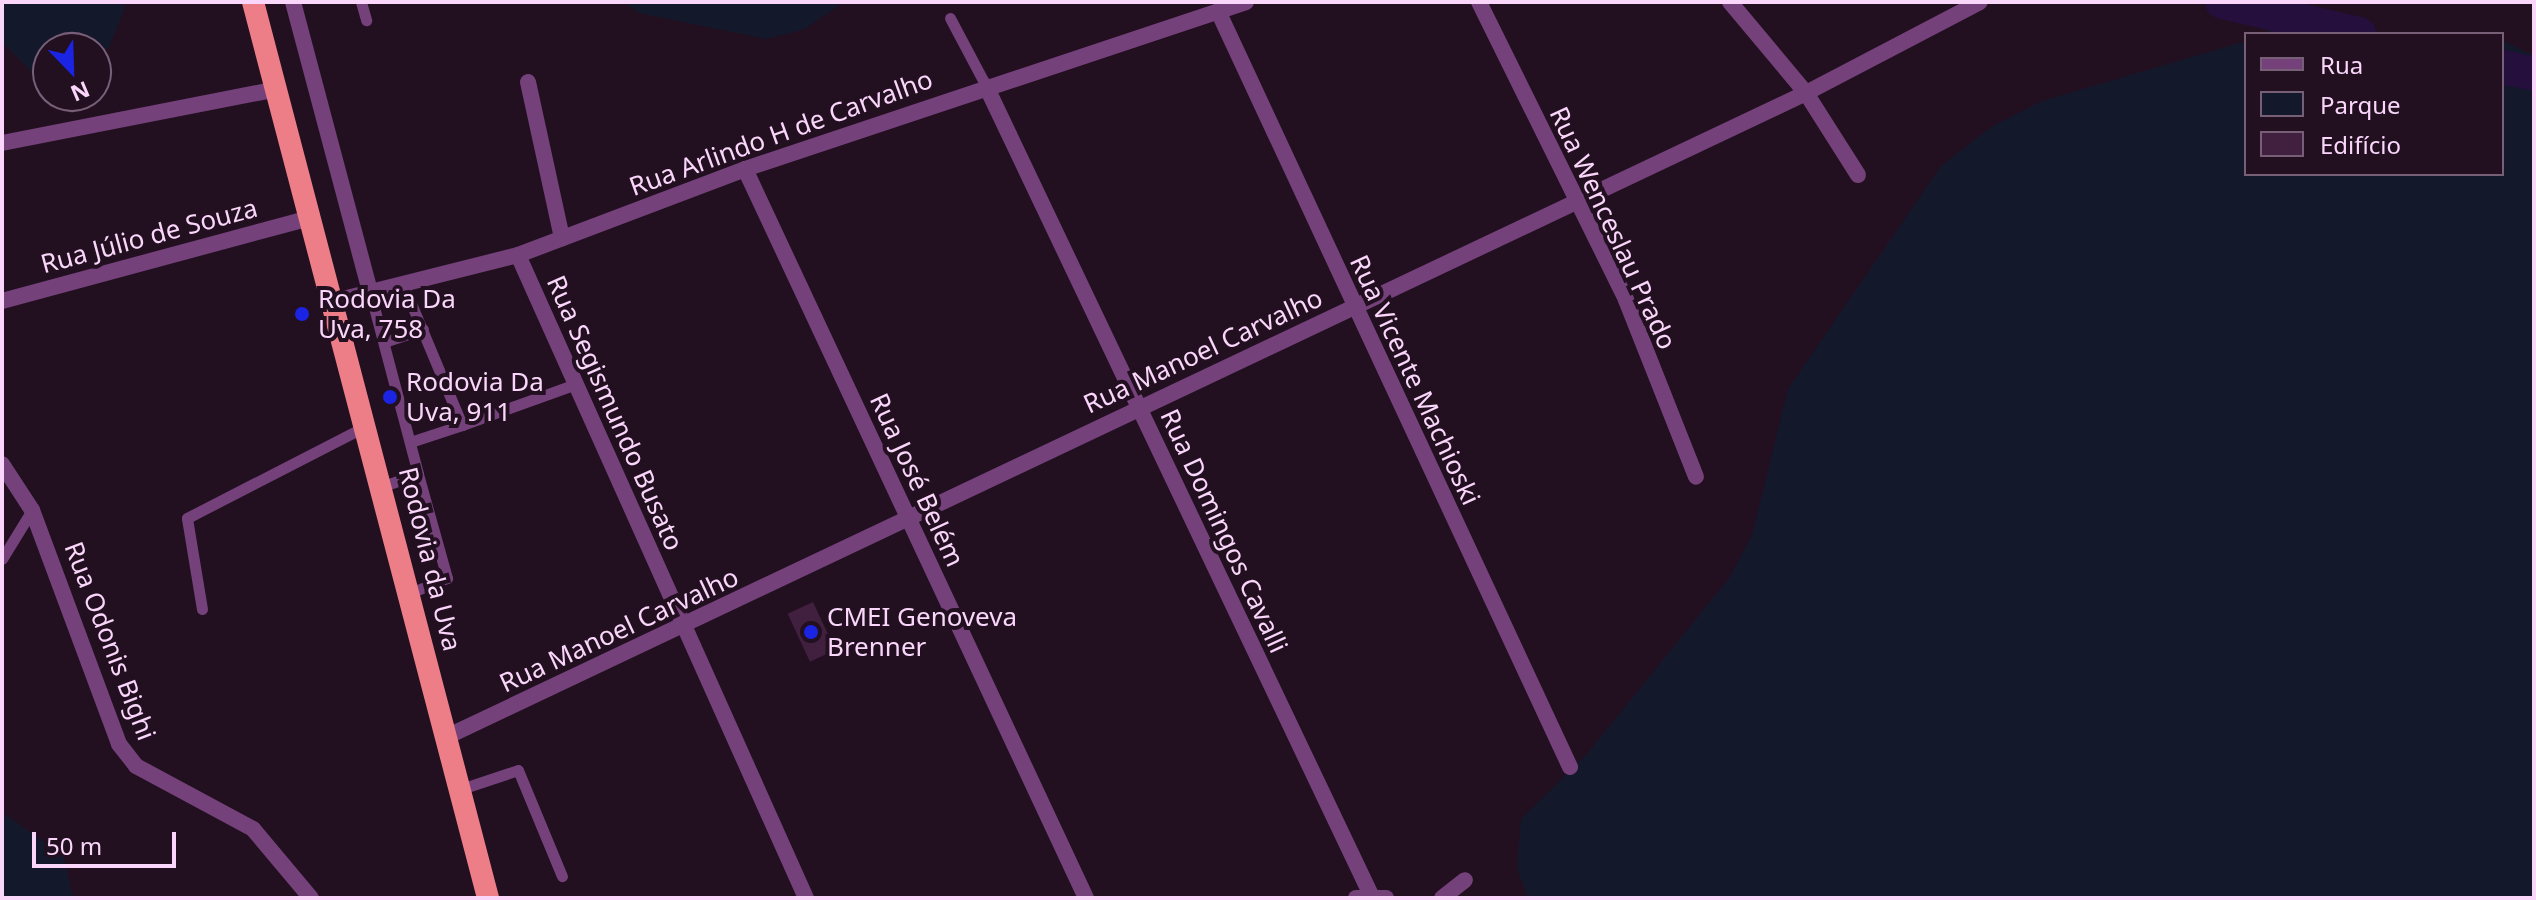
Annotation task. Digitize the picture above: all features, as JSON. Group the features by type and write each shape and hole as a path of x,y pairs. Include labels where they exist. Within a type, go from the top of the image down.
{"highway":[{"name":"Rodovia da Uva","path":"253,2 331,302 384,486 444,738 488,898"}],"street":[{"path":"293,2 370,292"},
{"name":"Rua Arlindo H de Carvalho","path":"331,302 518,255 745,169 1216,7 1246,2"},
{"name":"Rua Wenceslau Prado","path":"1479,2 1575,203 1626,300 1696,477"},
{"path":"1730,2 1806,93 1858,175"},
{"name":"Rua Manoel Carvalho","path":"444,738 910,521 1139,407 1806,93 1980,2"},
{"name":"Rua Vicente Machioski","path":"1216,7 1570,767"},
{"path":"528,82 562,238"},
{"name":"Rua Domingos Cavalli","path":"986,86 1370,896"},
{"path":"2,143 276,89"},
{"name":"Rua José Belém","path":"745,169 1086,898"},
{"name":"Rua Júlio de Souza","path":"2,301 309,218"},
{"name":"Rua Segismundo Busato","path":"518,255 806,898"},
{"name":"Rua Odonis Bighi","path":"2,464 32,510 119,744 136,766 253,829 311,898"},
{"path":"1442,898 1465,880"}],"lane":[{"path":"361,2 366,20"},
{"name":"Rua Domingos Cavalli","path":"950,18 986,86"},
{"path":"403,284 462,425"},
{"path":"370,292 413,441 418,474 447,578 410,593"},
{"path":"384,342 423,329"},
{"path":"413,441 576,384"},
{"path":"202,609 187,518 367,426"},
{"path":"384,486 418,474"},
{"path":"2,559 32,510"},
{"path":"458,790 518,770 562,876"}],"green space":[{"path":"2,2 125,2 112,40 112,32 32,32 32,72 2,42"},
{"path":"624,2 844,2 805,29 767,39 639,13"},
{"path":"2273,2 2280,2 2317,32 2267,32 2285,24 2287,9"},
{"path":"2504,41 2534,56 2534,898 1528,898 1517,868 1521,819 1586,755 1730,577 1752,535 1788,389 1941,166 1991,127 2042,101 2244,42 2244,176 2504,176"},
{"path":"2,812 64,856 73,898 2,898"}],"building":[{"path":"813,602 835,650 810,662 788,614"}],"waterway":[{"path":"2222,2 2350,32"},
{"path":"2504,67 2534,74"}],"place":[{"name":"Rodovia Da Uva, 758","path":"302,314"},
{"name":"Rodovia Da Uva, 911","path":"390,397"},
{"name":"CMEI Genoveva Brenner","path":"811,632"}]}
